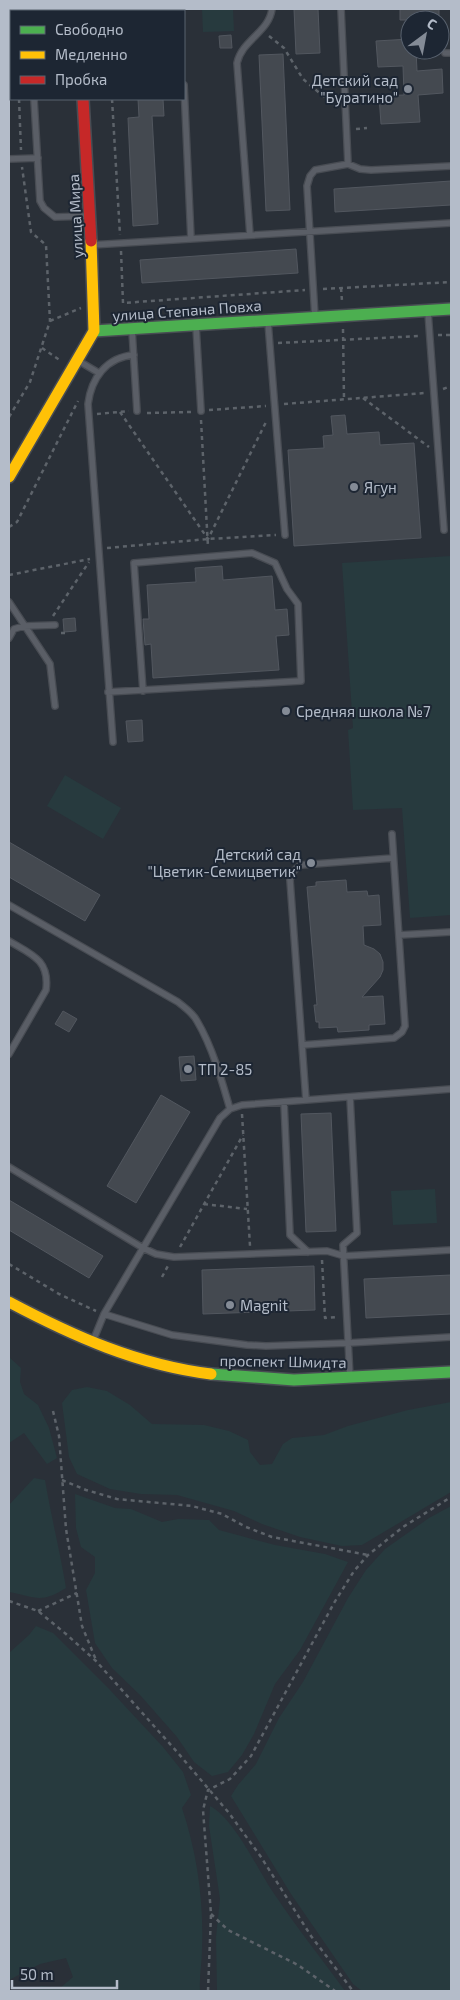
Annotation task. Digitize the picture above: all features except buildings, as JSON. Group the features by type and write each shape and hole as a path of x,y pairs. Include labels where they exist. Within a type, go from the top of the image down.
{"street":[{"name":"улица Мира","path":"83,100 94,331"},
{"name":"улица Степана Повха","path":"9,477 94,331 451,309"},
{"name":"проспект Шмидта","path":"9,1302 92,1344 135,1358 200,1373 247,1378 350,1378 451,1372"}],"lane":[{"path":"250,235 237,63 242,50 262,30 271,15 272,9"},
{"path":"341,9 348,164"},
{"path":"34,100 40,201 44,208 55,217 89,216"},
{"path":"185,100 191,239"},
{"path":"9,159 38,158"},
{"path":"315,317 307,186 310,176 315,170 348,164 360,169 371,170 451,166"},
{"path":"91,245 451,223"},
{"path":"428,310 444,530"},
{"path":"268,320 285,535"},
{"path":"196,324 201,411"},
{"path":"132,328 137,410"},
{"path":"113,742 88,415 89,395 99,374 113,360 134,355"},
{"path":"76,360 99,374"},
{"path":"108,692 143,691 301,681 298,604 287,589 275,563 252,553 134,563 143,691"},
{"path":"9,602 50,664 55,706"},
{"path":"9,638 14,629 24,626 55,625"},
{"path":"302,1045 394,1038 402,1032 406,1019 392,834"},
{"path":"306,1100 290,880 292,873 295,868 301,865 393,858"},
{"path":"9,905 178,1002 189,1011 197,1020 206,1040 230,1109"},
{"path":"399,935 451,932"},
{"path":"9,941 41,962 48,979 46,990 9,1054"},
{"path":"92,1344 104,1314 220,1118 230,1109 242,1105 451,1089"},
{"path":"350,1097 357,1233 343,1245 350,1378"},
{"path":"284,1102 290,1234 308,1252"},
{"path":"9,1167 156,1254 174,1257 328,1251 344,1256 451,1250"},
{"path":"104,1314 172,1334 225,1343 266,1346 451,1337"}],"path":[{"path":"262,30 284,48 303,79 347,116"},
{"path":"9,417 30,382 50,321 46,246 30,232 22,159 19,100"},
{"path":"112,100 123,303 314,289 451,282"},
{"path":"341,288 344,340 344,399"},
{"path":"50,321 84,306"},
{"path":"270,343 451,335"},
{"path":"42,348 62,361"},
{"path":"9,527 17,522 82,392"},
{"path":"88,415 137,410 152,414 201,411 435,392"},
{"path":"362,398 439,455"},
{"path":"208,539 275,405"},
{"path":"201,411 208,557"},
{"path":"119,412 208,539"},
{"path":"47,625 98,548 285,535"},
{"path":"9,575 92,559"},
{"path":"242,1105 250,1254"},
{"path":"162,1277 244,1135"},
{"path":"204,1204 248,1209"},
{"path":"322,1260 325,1318 338,1317 339,1326"},
{"path":"9,1264 60,1294 104,1314"},
{"path":"53,1411 59,1436 66,1529 82,1626 96,1661"},
{"path":"62,1480 86,1490 117,1499 192,1506 222,1514 272,1538 368,1555"},
{"path":"208,1991 211,1914 202,1810 208,1790 230,1779 251,1756 334,1603 354,1571 368,1555 403,1527 451,1497"},
{"path":"38,1611 77,1593"},
{"path":"9,1601 38,1611 96,1661 178,1753 234,1820 261,1857 311,1936 353,1991"},
{"path":"211,1914 228,1930 298,1965 335,1991"}],"green space":[{"path":"202,9 233,9 234,31 203,32"},
{"path":"451,556 451,915 410,918 402,808 353,810 348,730 353,728 342,563"},
{"path":"65,775 121,808 103,839 47,806"},
{"path":"435,1189 437,1223 393,1225 391,1191"},
{"path":"9,1357 21,1368 20,1382 24,1394 38,1405 49,1428 57,1458 47,1464 24,1433 9,1443"},
{"path":"87,1387 107,1391 130,1405 152,1424 204,1425 229,1431 248,1440 250,1452 260,1465 272,1464 283,1444 292,1438 324,1435 348,1426 408,1410 451,1402 451,1492 362,1545 342,1546 300,1537 262,1524 234,1511 177,1495 141,1494 110,1489 77,1474 69,1457 62,1403 72,1390"},
{"path":"34,1478 45,1480 66,1588 44,1598 9,1592 9,1505"},
{"path":"75,1494 115,1508 131,1509 162,1522 178,1519 209,1520 219,1530 275,1545 325,1554 348,1562 300,1650 275,1684 254,1734 242,1755 228,1772 212,1776 194,1762 177,1737 140,1695 112,1668 95,1643 86,1590 95,1573 95,1557 81,1547 76,1528"},
{"path":"451,1506 451,1991 362,1991 353,1984 291,1894 231,1796 256,1764 279,1718 303,1682 348,1598 366,1570 385,1549 429,1518"},
{"path":"36,1626 53,1633 110,1690 163,1747 183,1772 191,1795 182,1808 192,1842 201,1895 202,1955 200,1991 27,1991 41,1986 60,1988 73,1977 66,1958 40,1964 9,1980 9,1653"},
{"path":"210,1806 228,1822 246,1846 283,1907 345,1991 217,1991 216,1937 220,1899 209,1826"}],"traffic: fast":[{"path":"94,331 451,309"},
{"path":"211,1374 294,1380 451,1372"}],"traffic: slow":[{"path":"9,477 94,331 91,241"},
{"path":"9,1302 82,1337 132,1356 184,1370 211,1374"}],"traffic: jam":[{"path":"83,100 91,241"}],"place":[{"name":"Детский сад \"Буратино\"","path":"408,89"},
{"name":"Ягун","path":"354,487"},
{"name":"Средняя школа №7","path":"286,711"},
{"name":"Детский сад \"Цветик-Семицветик\"","path":"311,863"},
{"name":"ТП 2-85","path":"188,1069"},
{"name":"Magnit","path":"230,1305"}]}
